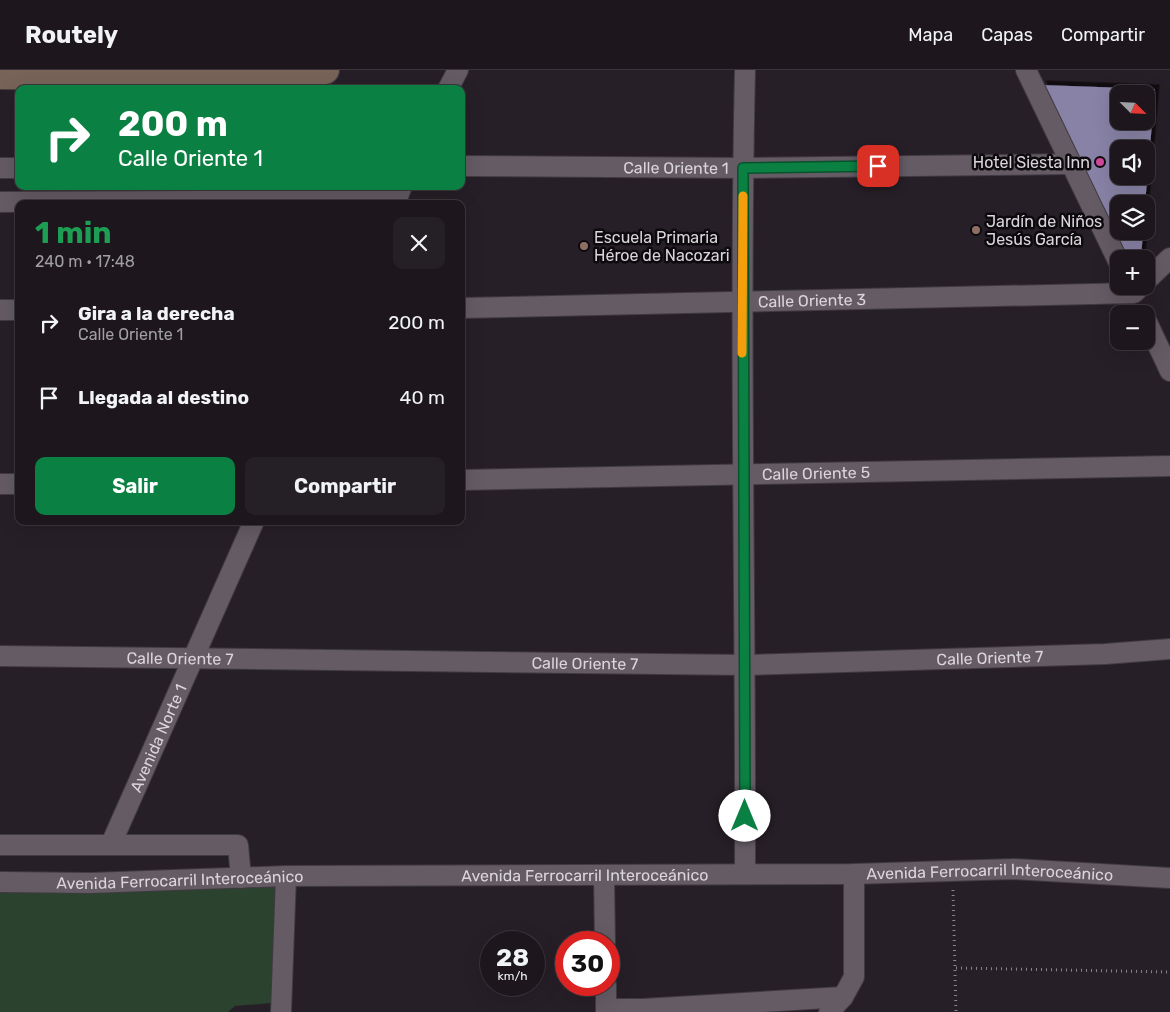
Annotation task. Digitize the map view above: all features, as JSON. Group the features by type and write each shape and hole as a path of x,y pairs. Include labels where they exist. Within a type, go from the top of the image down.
{"street":[{"path":"0,75 107,77 325,70"},
{"path":"450,85 458,70"},
{"path":"745,70 742,302 746,665 745,873"},
{"path":"1026,70 1113,250"},
{"name":"Calle Oriente 1","path":"465,166 743,168 1070,164"},
{"path":"0,168 15,168"},
{"path":"374,200 385,190"},
{"path":"0,202 15,202"},
{"path":"1155,272 1170,258"},
{"name":"Calle Oriente 3","path":"465,308 742,302 1110,288"},
{"path":"0,310 15,310"},
{"path":"1155,339 1170,371"},
{"name":"Calle Oriente 5","path":"465,480 1170,466"},
{"path":"0,484 15,484"},
{"name":"Avenida Norte 1","path":"110,844 252,525"},
{"name":"Calle Oriente 7","path":"0,656 746,665 1105,654 1170,649"},
{"path":"0,845 238,845 241,878"},
{"name":"Avenida Ferrocarril Interoceánico","path":"0,882 91,883 286,876 604,877 745,873 854,874 1014,869 1170,878"},
{"path":"829,1012 843,997 854,977 854,874"},
{"path":"281,1012 286,876"},
{"path":"604,877 605,931"},
{"path":"606,996 606,1011 643,1011 843,997"}],"path":[{"path":"953,871 956,1012"},
{"path":"956,968 1170,972"}],"green space":[{"path":"278,885 272,1003 235,1006 228,1012 0,1012 0,888"}],"building":[{"name":"Hotel Siesta Inn","path":"1041,85 1110,87 1110,130 1151,130 1151,140 1110,140 1110,185 1147,185 1146,195 1110,195 1110,221"},
{"name":"Hotel Siesta Inn","path":"1119,240 1142,240 1142,250 1124,250"}],"slow traffic":[{"path":"742,353 743,196"}],"place":[{"name":"Hotel Siesta Inn","path":"1100,162"},
{"name":"Jardín de Niños Jesús García","path":"976,230"},
{"name":"Escuela Primaria Héroe de Nacozari","path":"584,246"}],"route":[{"path":"745,816 743,168 878,166"}]}
